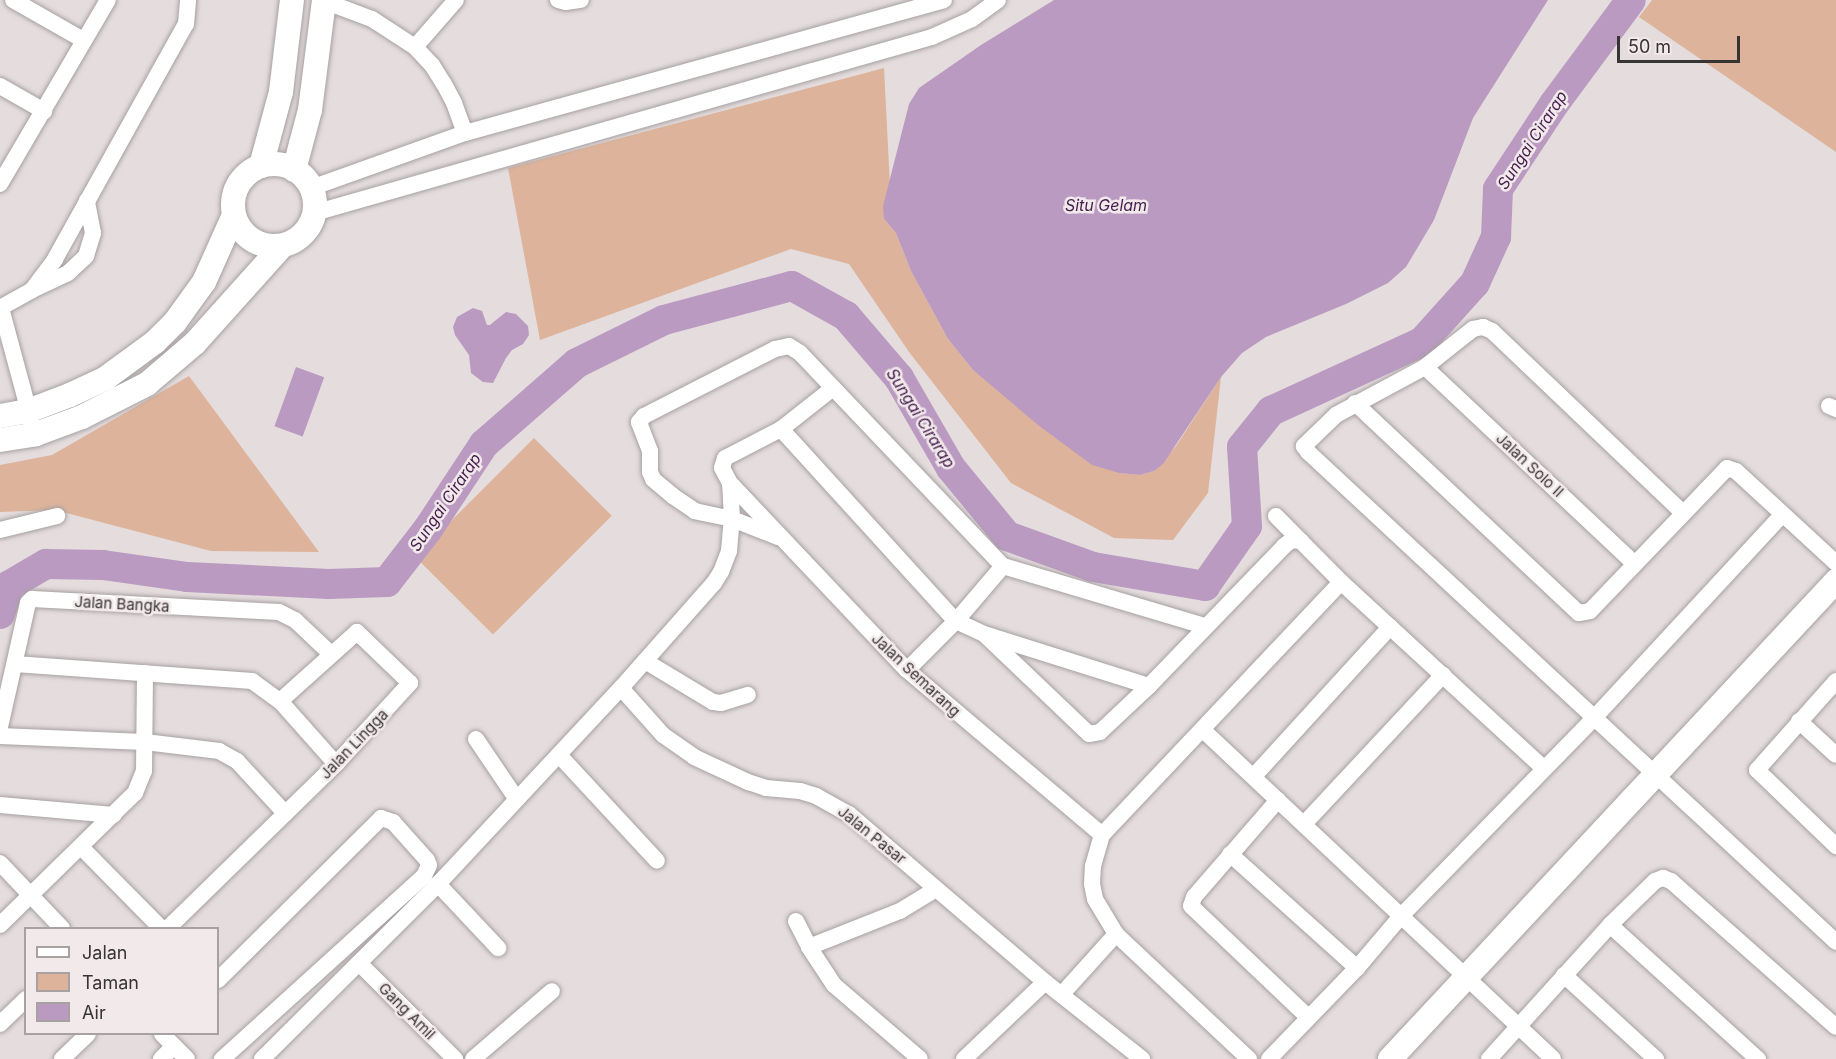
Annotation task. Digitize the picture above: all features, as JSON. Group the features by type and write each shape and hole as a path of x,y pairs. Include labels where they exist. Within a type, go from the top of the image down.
{"street":[{"path":"13,0 83,40"},
{"path":"1,180 108,0"},
{"path":"32,291 59,252 186,24 188,0"},
{"path":"261,166 281,92 292,0"},
{"path":"415,46 456,0"},
{"path":"558,0 566,2 581,0"},
{"path":"311,189 465,134 944,0"},
{"path":"314,213 932,37 972,19 998,0"},
{"path":"294,170 310,110 324,1 372,19 415,46 432,65 444,84 454,103 465,134"},
{"path":"0,86 44,111"},
{"path":"0,440 36,434 82,417 147,384 195,343 282,246 303,234 314,213 311,189 294,170 284,165 261,166 247,173 237,185 233,200 234,215 240,229 252,240 266,246 282,246"},
{"path":"36,434 0,308 68,273 86,256 93,233 87,201"},
{"path":"0,416 28,411 106,378 155,342 175,322 204,282 221,249 234,215"},
{"path":"1682,512 1492,331 1483,327 1473,329 1425,367 1355,403 1305,442 1306,450 1836,942"},
{"name":"Jalan Semarang","path":"833,388 796,350 789,346 779,347 641,419 641,430 650,452 650,472 653,479 695,512 732,519 778,537 907,670 1102,836"},
{"name":"Jalan Solo II","path":"1425,367 1635,564"},
{"path":"778,537 730,483 722,468 725,458 781,429 833,388 1003,566 1204,626"},
{"path":"1355,403 1574,611 1583,614 1590,610 1635,564 1721,472 1731,468 1836,563"},
{"path":"781,429 956,621 984,634 1149,686"},
{"path":"262,1059 438,884 516,798 560,755 721,572 729,551 732,519 730,483"},
{"path":"1269,1059 1357,968 1402,915 1594,718 1782,515"},
{"path":"0,530 57,516"},
{"path":"1276,516 1341,582 1543,768"},
{"path":"984,634 1089,734 1100,732 1149,686 1204,626 1284,546 1292,540 1301,542"},
{"path":"907,670 956,621 1003,566"},
{"path":"1390,1059 1836,581"},
{"path":"1249,1059 1116,934 1095,899 1092,884 1093,866 1102,836 1341,582"},
{"name":"Jalan Bangka","path":"0,727 28,603 32,599 279,612 295,620 331,654"},
{"path":"1254,776 1390,627"},
{"name":"Jalan Lingga","path":"169,927 336,764 410,683 360,632 354,633 280,701"},
{"path":"645,661 713,702 721,703 748,695"},
{"path":"15,664 252,681 280,701 336,764"},
{"path":"0,926 135,793 141,782 145,742 145,673"},
{"path":"1304,824 1443,675"},
{"path":"1836,681 1758,767 1757,772 1836,846"},
{"name":"Jalan Pasar","path":"621,688 677,747 714,768 766,788 800,791 834,804 878,836 936,889 1046,982 1142,1059"},
{"path":"1799,721 1836,755"},
{"path":"1203,730 1553,1059"},
{"path":"0,736 145,742 225,753 237,761 285,813"},
{"path":"476,739 516,798"},
{"path":"560,755 657,861"},
{"path":"1278,800 1194,897 1191,906 1196,914 1308,1017"},
{"path":"0,805 114,815"},
{"path":"219,979 381,818 393,822 427,860 428,868 424,876 222,1059"},
{"path":"81,847 160,927"},
{"path":"1230,854 1357,968"},
{"path":"0,863 61,927"},
{"path":"1489,1059 1516,1026 1655,880 1667,879 1836,1027"},
{"path":"438,884 498,948"},
{"path":"809,947 900,911 936,889"},
{"path":"796,921 809,947 834,984 920,1059"},
{"path":"1611,925 1758,1059"},
{"path":"1062,994 1116,934"},
{"name":"Gang Amil","path":"359,963 455,1059"},
{"path":"1564,975 1656,1059"},
{"path":"964,1059 1046,982"},
{"path":"473,1059 552,991"},
{"path":"0,1024 24,1001"},
{"path":"62,1059 87,1035"},
{"path":"161,1059 168,1040 187,1059"}],"green space":[{"path":"1652,0 1836,0 1836,152 1639,17"},
{"path":"884,68 890,186 884,206 884,219 896,233 911,271 948,339 973,370 1119,473 1140,475 1154,471 1176,446 1221,377 1208,493 1173,540 1114,538 1011,483 909,352 849,264 791,249 540,340 508,168"},
{"path":"189,376 319,552 211,551 55,510 0,512 0,465 52,455"},
{"path":"534,438 612,516 493,635 415,557"}],"water":[{"name":"Situ Gelam","path":"1054,0 1548,0 1473,118 1434,220 1406,267 1388,283 1346,304 1266,337 1242,353 1221,377 1163,464 1154,471 1140,475 1119,473 1092,465 1038,425 973,370 948,339 911,271 896,233 884,219 883,206 909,104 919,88 981,45"},
{"path":"473,308 482,311 487,325 506,312 516,314 528,326 529,335 523,344 512,350 506,358 493,383 483,382 471,373 469,355 455,335 453,327 457,317"},
{"path":"296,367 324,377 303,436 274,426"}],"waterway":[{"name":"Sungai Cirarap","path":"0,614 10,585 46,564 103,565 187,577 329,584 387,582 428,529 484,444 577,363 664,320 792,286 846,316 899,378 951,468 1007,536 1093,567 1205,586 1247,526 1242,447 1271,411 1422,342 1475,283 1496,237 1498,189 1554,104 1631,0"}]}
